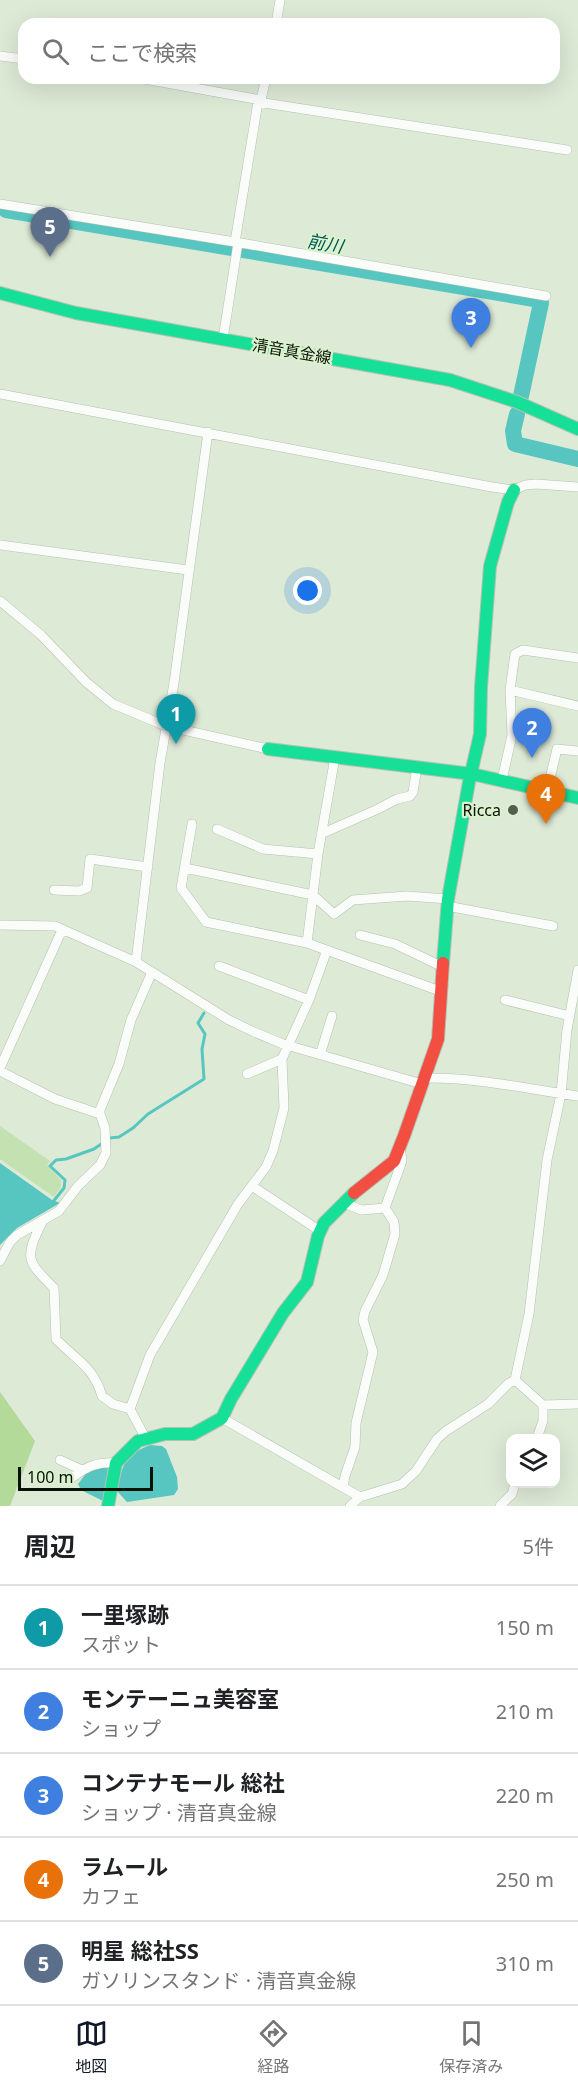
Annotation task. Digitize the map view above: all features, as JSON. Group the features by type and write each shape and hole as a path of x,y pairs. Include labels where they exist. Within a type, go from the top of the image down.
{"street":[{"path":"277,18 280,0"},
{"path":"0,56 18,58"},
{"path":"171,84 260,101 567,150"},
{"path":"223,339 264,84"},
{"path":"0,204 546,296"},
{"name":"清音真金線","path":"0,293 76,313 450,380 517,402 578,429"},
{"path":"0,394 514,490 525,485 537,484 578,488"},
{"path":"136,963 166,726 208,432"},
{"path":"108,1506 116,1463 138,1441 165,1434 193,1434 222,1418 283,1313 308,1282 324,1223 394,1161 400,1147 438,1039 448,903 480,734 490,566 508,502 514,490"},
{"path":"0,545 188,570"},
{"path":"0,601 41,634 86,682 113,704 166,726 268,749 472,774 578,798"},
{"path":"502,780 512,735 510,690 515,654 523,650 578,658"},
{"path":"510,690 578,706"},
{"path":"546,791 556,749 578,752"},
{"path":"307,943 321,834 335,757"},
{"path":"321,834 397,799 410,796 413,792 417,767"},
{"path":"192,824 181,888 206,922 307,943 440,991"},
{"path":"217,830 263,849 318,854"},
{"path":"54,890 79,891 87,888 90,859 148,867"},
{"path":"185,867 313,895 334,914 353,900 407,896 552,926"},
{"path":"0,925 55,926 136,963 230,1020 288,1046 423,1081 445,1078 487,1081 578,1096"},
{"path":"63,930 0,1069 55,1099 100,1114"},
{"path":"360,935 396,944 443,967"},
{"path":"129,1409 150,1355 238,1204 266,1167 279,1132 284,1108 282,1059 309,1000 327,950"},
{"path":"219,966 309,1000"},
{"path":"515,1380 529,1314 547,1160 561,1094 578,970"},
{"path":"0,1261 10,1242 17,1235 59,1211 78,1186 100,1165 106,1154 105,1128 100,1114 119,1064 132,1020 152,972"},
{"path":"505,1000 570,1016"},
{"path":"320,1055 332,1016"},
{"path":"247,1074 282,1059"},
{"path":"385,1208 402,1161 400,1147"},
{"path":"252,1186 320,1231"},
{"path":"344,1203 361,1210 385,1208"},
{"path":"343,1487 353,1458 357,1423 373,1352 363,1320 365,1311 383,1275 395,1234 394,1222 385,1208"},
{"path":"42,1222 30,1255 32,1266 54,1288 56,1340 90,1370 98,1382 102,1396 113,1404 129,1409 146,1439"},
{"path":"515,1380 543,1405 578,1404"},
{"path":"350,1506 360,1497 396,1487 412,1477 437,1438 488,1404 515,1380"},
{"path":"538,1434 543,1421 543,1405"},
{"path":"222,1418 360,1497"},
{"path":"60,1460 82,1470"},
{"path":"73,1478 82,1470 103,1462 116,1463"},
{"path":"500,1506 512,1494 514,1488"}],"green space":[{"path":"0,1126 50,1161 47,1165 61,1180 61,1187 54,1197 0,1159"},
{"path":"0,1392 35,1441 10,1506 0,1506"}],"water":[{"path":"0,1163 52,1200 60,1203 17,1228 0,1245"},
{"path":"150,1445 162,1446 166,1449 177,1477 178,1489 174,1495 127,1502 117,1491 123,1467 129,1457"},
{"path":"104,1465 108,1468 105,1502 81,1490 78,1484 87,1472"}],"waterway":[{"name":"前川","path":"6,210 540,300 521,396"},
{"name":"前川","path":"517,414 513,431 515,444 578,459"},
{"path":"52,1203 64,1188 65,1180 50,1166 56,1160 66,1159 94,1149 110,1138 119,1137 148,1114 204,1079 202,1049 205,1034 198,1023 204,1013"}],"traffic: fast":[{"path":"0,293 76,313 450,380 517,402 578,429"},
{"path":"443,963 448,899 480,734 490,566 508,502 514,490"},
{"path":"268,749 472,774 578,798"},
{"path":"108,1506 116,1463 138,1441 165,1434 193,1434 222,1418 283,1313 307,1282 318,1236 324,1223 354,1193"}],"traffic: jam":[{"path":"354,1193 394,1161 404,1136 438,1039 443,963"}],"place":[{"name":"明星 総社SS","path":"50,257"},
{"name":"コンテナモール 総社","path":"471,348"},
{"name":"一里塚跡","path":"176,744"},
{"name":"モンテーニュ美容室","path":"532,758"},
{"name":"Ricca","path":"513,810"},
{"name":"ラムール","path":"546,824"}]}
